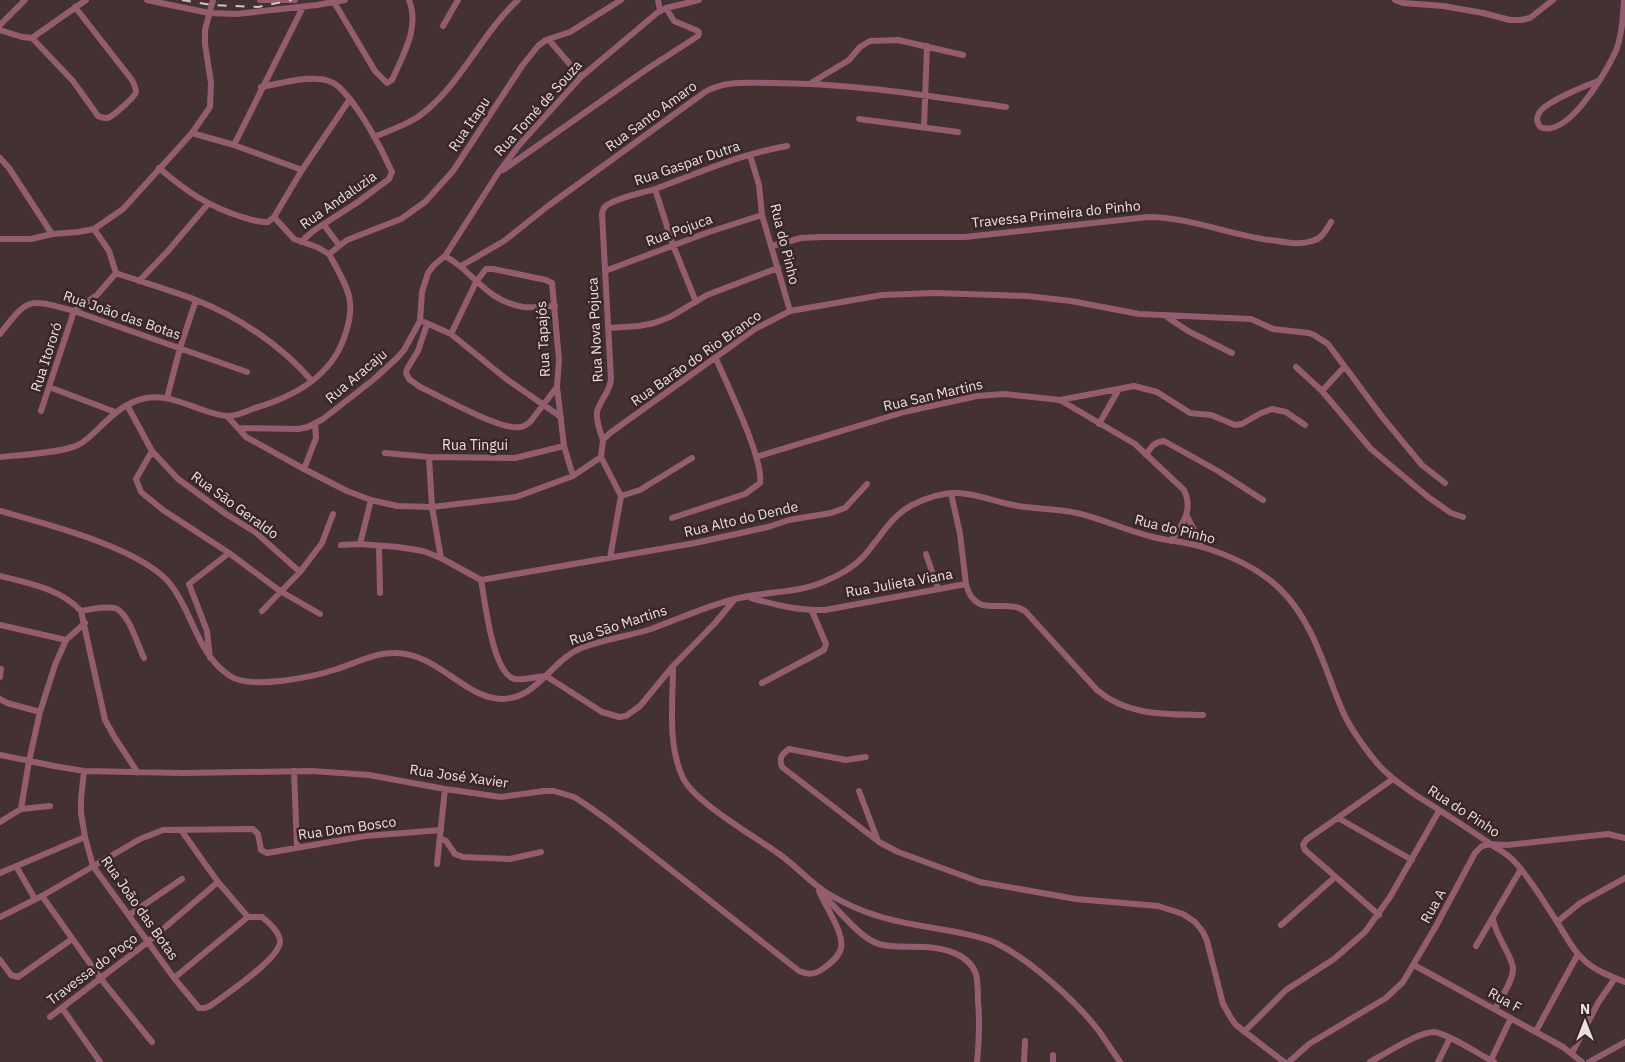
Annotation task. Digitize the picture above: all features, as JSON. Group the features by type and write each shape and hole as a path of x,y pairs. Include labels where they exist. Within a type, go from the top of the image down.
{"street":[{"path":"0,25 25,0"},
{"path":"32,38 86,0"},
{"path":"146,0 209,13 250,14 345,0"},
{"path":"0,239 30,239 52,234 94,229 123,209 192,133 210,107 211,83 206,30 213,0"},
{"path":"260,0 295,0"},
{"path":"334,2 375,71 386,82 392,80 413,31 414,20 410,0"},
{"path":"443,26 457,0"},
{"path":"261,87 317,78 331,82 338,86 350,99 374,137 405,124 428,110 456,78 502,16 518,0"},
{"name":"Rua Itapu","path":"329,254 339,245 380,226 401,219 425,202 453,171 522,66 538,46 570,32 621,0"},
{"path":"498,173 647,69 698,36 698,31 674,21 658,0"},
{"name":"Rua Tomé de Souza","path":"498,173 520,144 581,77 663,9 699,0"},
{"path":"1395,0 1418,6 1443,3 1510,20 1530,18 1553,0"},
{"path":"1598,81 1564,96 1539,112 1537,118 1540,127 1551,128 1568,119 1580,108 1598,81 1615,52 1622,27 1624,0"},
{"path":"0,30 32,38 73,81 98,116 104,118 111,117 132,98 136,92 135,86 75,7"},
{"path":"234,145 261,87 303,7"},
{"path":"549,40 581,77"},
{"path":"811,83 849,60 860,47 870,41 898,40 963,54"},
{"path":"924,127 926,46"},
{"name":"Rua Santo Amaro","path":"461,266 504,241 556,200 713,88 735,83 811,83 924,95 1006,107"},
{"path":"159,168 180,186 208,204 255,221 266,222 274,217 302,170 350,99"},
{"path":"859,118 958,132"},
{"path":"192,133 234,145 302,170"},
{"name":"Rua Andaluzia","path":"301,242 313,231 390,179 392,172 374,137"},
{"name":"Rua Gaspar Dutra","path":"602,214 603,209 609,204 764,150 787,146"},
{"name":"Rua do Pinho","path":"750,155 759,185 762,215 790,312"},
{"path":"0,158 9,168 52,234"},
{"path":"0,170 9,168"},
{"name":"Rua Aracaju","path":"238,428 298,429 314,424 373,380 397,358 420,320 424,283 428,272 445,256 498,173"},
{"path":"655,189 673,245 696,302"},
{"path":"139,281 208,204"},
{"name":"Rua Nova Pojuca","path":"602,214 610,389 598,410 597,416 603,440"},
{"name":"Rua Pojuca","path":"605,271 673,245 762,215"},
{"path":"228,417 281,400 312,382 337,357 349,322 350,302 348,294 329,254 291,236 274,217"},
{"name":"Travessa Primeira do Pinho","path":"772,246 801,238 965,237 1148,217 1175,219 1220,231 1266,240 1301,243 1314,241 1321,237 1331,222"},
{"path":"324,224 339,245"},
{"path":"94,229 108,251 116,273"},
{"path":"445,256 461,266 476,282 496,298 526,307 555,306"},
{"name":"Rua Tapajós","path":"451,334 476,282 484,270 488,268 550,282 553,287 555,306 559,360 557,387 564,446 574,476"},
{"path":"608,328 654,323 670,317 707,295 778,268"},
{"path":"116,273 196,300 241,322 271,343 300,368 312,382"},
{"path":"74,311 97,295 116,273"},
{"name":"Rua Barão do Rio Branco","path":"603,440 755,329 790,312 882,295 935,293 1028,296 1072,301 1139,314 1251,319 1273,329 1308,333 1328,344 1401,441 1422,465 1445,483"},
{"path":"167,398 180,348 196,300"},
{"name":"Rua João das Botas","path":"1,331 18,310 30,304 45,303 74,311 247,372"},
{"name":"Rua Itororó","path":"41,411 74,311"},
{"path":"1166,316 1188,331 1232,353"},
{"path":"420,320 451,334 505,378 543,406 561,416"},
{"path":"427,324 418,351 406,373 420,387 499,424 514,428 526,425 557,387"},
{"path":"672,518 746,494 760,483 761,477 756,457 716,359"},
{"path":"1296,367 1322,391 1371,449 1428,497 1451,513 1463,518"},
{"path":"1322,391 1344,367"},
{"path":"1060,400 1134,386 1165,396 1190,414 1211,415 1235,425 1242,424 1272,409 1286,412 1305,425"},
{"path":"49,387 115,412"},
{"path":"1099,424 1120,389"},
{"name":"Rua San Martins","path":"756,457 904,412 977,396 1005,394 1060,400 1134,444 1184,490 1188,505 1187,516"},
{"path":"0,457 79,445 115,412 127,405 145,398 167,398 228,417 246,437 304,469 371,500 397,506 432,507 516,497 574,476 601,457"},
{"name":"Rua São Geraldo","path":"127,405 152,451 189,488 255,532 300,572"},
{"path":"304,469 316,438 314,424"},
{"path":"603,440 601,457 621,496 610,558"},
{"path":"1146,455 1153,444 1158,441 1164,441 1218,471 1263,500"},
{"name":"Rua Tingui","path":"385,453 430,457 516,458 564,446"},
{"path":"152,451 136,479 136,484 141,492 163,510 229,553 280,591 320,614"},
{"path":"430,457 432,507 441,558"},
{"path":"621,496 640,490 692,458"},
{"name":"Rua Alto do Dende","path":"481,580 695,543 768,527 789,520 831,513 845,508 867,484"},
{"name":"Rua do Pinho","path":"735,598 798,590 836,576 854,566 892,520 901,512 922,501 951,493 972,495 1016,506 1079,514 1133,532 1202,546 1239,562 1258,573 1286,596 1303,620 1315,643 1349,724 1376,762 1393,779 1506,854 1521,869 1578,954 1592,967 1625,982"},
{"name":"Rua Julieta Viana","path":"747,596 784,608 812,611 966,584 960,534 951,493"},
{"path":"360,544 371,500"},
{"path":"0,511 44,523 104,544 153,567 167,580 176,592 210,659"},
{"path":"262,611 300,572 322,543 333,514"},
{"path":"1171,541 1187,516"},
{"path":"1187,516 1202,546"},
{"path":"341,546 360,544 415,550 441,558 481,580 489,629 496,651 506,672 513,679 546,676 602,712 619,717 626,716 640,706 673,666 709,630 735,598"},
{"path":"379,546 380,594"},
{"path":"210,659 207,631 189,584 229,553"},
{"path":"926,554 938,588"},
{"path":"0,576 52,591 81,611 105,720 138,773"},
{"path":"966,584 969,594 976,601 988,606 1019,607 1025,611 1106,698 1143,712 1203,715"},
{"name":"Rua São Martins","path":"210,659 233,678 240,681 260,682 326,673 374,656 402,653 424,659 477,692 496,699 506,699 527,692 546,676 563,657 582,647 640,632 735,598"},
{"path":"81,611 110,607 121,611 128,621 144,658"},
{"path":"762,684 824,650 826,644 812,611"},
{"path":"21,809 40,712 55,665 66,640 85,623"},
{"path":"0,625 66,640"},
{"path":"673,666 674,750 684,780 690,790 784,857 814,883 835,897 875,916 978,937 997,944 1032,967 1071,1001 1098,1030 1120,1062"},
{"path":"0,677 1,669"},
{"path":"0,699 7,703 40,712"},
{"path":"866,757 846,760 789,749 781,755 780,761 782,767 879,842 898,852 980,882 1076,899 1158,906 1183,914 1195,922 1203,932 1224,1004 1236,1025 1284,1062"},
{"name":"Rua José Xavier","path":"0,755 84,771 138,773 294,771 369,775 445,790 501,797 544,791 561,793 574,797 609,821 799,971 811,975 820,971 834,959 841,947 838,930 819,890"},
{"name":"Rua João das Botas","path":"84,771 81,799 84,837 93,866 174,978 195,1005 202,1009 210,1006 248,978 275,954 279,948 280,942 273,927 262,917 245,915"},
{"path":"294,771 297,847"},
{"path":"1378,915 1305,850 1303,845 1306,840 1393,779"},
{"path":"437,864 445,790"},
{"path":"859,792 879,842"},
{"path":"0,822 21,809 50,806"},
{"path":"1244,1032 1286,990 1334,959 1353,943 1378,915 1412,860 1439,811"},
{"path":"1338,818 1412,860"},
{"path":"0,916 42,896 140,839 168,828 181,830 218,882 245,915 174,978"},
{"name":"Rua Dom Bosco","path":"181,830 253,829 258,834 263,852 267,853 365,836 441,830"},
{"path":"1490,844 1507,845 1608,834 1625,838"},
{"path":"0,873 84,837"},
{"path":"440,838 446,841 455,854 463,857 510,859 541,852"},
{"name":"Rua A","path":"1289,1062 1309,1044 1386,998 1403,982 1475,853 1482,846 1490,844"},
{"path":"16,866 35,899"},
{"path":"1476,946 1521,869"},
{"path":"1281,924 1335,877"},
{"path":"1557,922 1580,903 1625,878"},
{"path":"129,915 182,879"},
{"name":"Travessa do Poço","path":"50,1017 149,941 218,882"},
{"path":"814,883 872,941 882,944 944,950 964,959 971,966 977,979 980,1024 977,1062"},
{"path":"42,896 101,979 152,1042"},
{"path":"1492,919 1496,934 1510,957 1514,968 1495,1009"},
{"path":"0,960 11,975 18,977 72,939"},
{"path":"1536,1031 1578,954"},
{"name":"Rua F","path":"1414,965 1536,1031 1572,1053 1582,1062"},
{"path":"1572,1053 1598,1003 1615,978"},
{"path":"62,1008 100,1062"},
{"path":"1370,1062 1424,1034 1439,1033 1492,1062 1511,1018"},
{"path":"1438,1062 1450,1038"},
{"path":"1024,1062 1025,1041"},
{"path":"1589,1062 1625,1042"}],"railway":[{"path":"182,0 211,5 258,7 292,0"}]}
